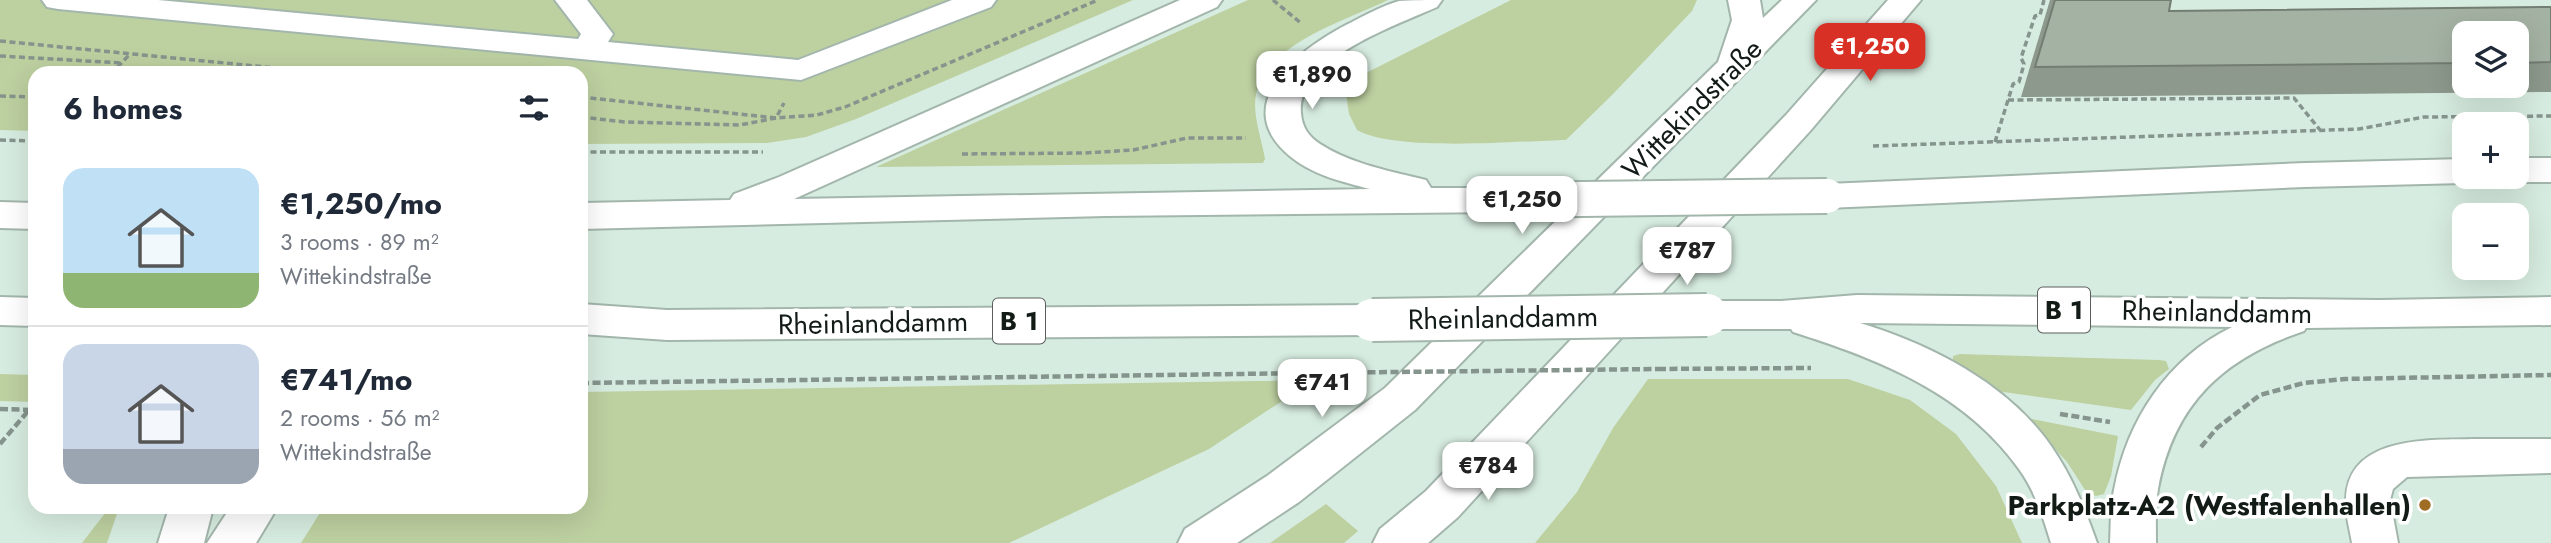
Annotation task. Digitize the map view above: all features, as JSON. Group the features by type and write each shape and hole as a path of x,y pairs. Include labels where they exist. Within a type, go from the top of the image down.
{"main road":[{"path":"58,0 800,70 980,0"},
{"path":"571,0 597,34 588,48"},
{"path":"694,214 729,208 768,196 1206,0"},
{"path":"1426,0 1331,47 1306,64 1293,80 1284,99 1285,123 1290,136 1306,151 1324,160 1445,200"},
{"path":"1734,68 1748,20 1744,0"},
{"name":"Wittekindstraße","path":"1201,543 1283,489 1401,399 1800,0"},
{"path":"1396,543 1442,504 1532,409 1798,124 1903,2"},
{"path":"2529,170 2551,170"},
{"path":"588,215 1827,196 1989,192 2350,172 2452,171"},
{"path":"0,215 28,216"},
{"name":"Rheinlanddamm","path":"588,319 667,325 1781,315 1857,309 2347,313 2551,311"},
{"path":"0,311 28,312"},
{"name":"B 1","path":"2133,543 2136,489 2150,438 2165,406 2187,380 2221,351 2257,330 2312,316 2347,313"},
{"name":"B 1","path":"1781,315 1846,333 1919,362 1956,382 1991,409 2019,437 2047,472 2067,516 2074,543"},
{"name":"B 1","path":"588,343 667,325"},
{"path":"2375,543 2368,500 2372,482 2384,468 2401,460 2428,457 2551,456"},
{"path":"181,543 189,514"},
{"path":"230,543 251,514"}],"path":[{"path":"588,118 625,122 740,125 776,118 817,115 845,107 1098,0"},
{"path":"1994,142 2013,84 2019,82 2024,64 2021,58 2035,16 2040,15 2044,0"},
{"path":"0,41 255,66"},
{"path":"118,66 131,54"},
{"path":"0,56 122,62"},
{"path":"776,118 800,70"},
{"path":"0,96 28,97"},
{"path":"2164,96 2168,101"},
{"path":"588,98 776,118"},
{"path":"2008,100 2168,101 2294,98 2320,130"},
{"path":"1873,146 2358,129 2424,117 2551,116"},
{"path":"0,140 28,141"},
{"path":"588,383 1822,368"},
{"path":"1991,409 2018,407 2124,425 2191,460 2217,428 2260,395 2304,383 2345,379 2551,375"},
{"path":"0,410 28,410"},
{"path":"0,444 28,414"}],"green space":[{"path":"0,0 1133,0 856,119 806,137 767,143 588,144 588,66 28,66 28,131 0,130"},
{"path":"1248,0 1388,0 1310,36 1275,61 1263,77 1255,102 1265,159 1263,163 876,167"},
{"path":"1511,0 1697,0 1692,11 1566,140 1427,143 1375,137 1357,130 1349,114 1346,93 1358,77"},
{"path":"1960,354 2159,360 2166,361 2169,369 2155,380 2131,410 1996,391 1953,360 1953,356"},
{"path":"0,374 28,375 28,402 0,401"},
{"path":"1648,379 1848,379 1910,400 1956,434 1996,486 2022,543 1535,543 1577,492 1613,428"},
{"path":"1314,380 1209,449 1009,543 301,543 319,514 588,514 588,392"},
{"path":"2027,418 2118,436 2111,476 2104,494 2096,496 2087,493 2067,462"},
{"path":"1326,504 1358,531 1344,543 1270,543"},
{"path":"104,514 117,514 107,543 82,543"}],"building":[{"path":"2055,0 2171,0 2169,11 2551,7 2551,62 2529,63 2529,21 2452,21 2452,63 2035,67"}],"place":[{"name":"Parkplatz-A2 (Westfalenhallen)","path":"2425,505"}]}
